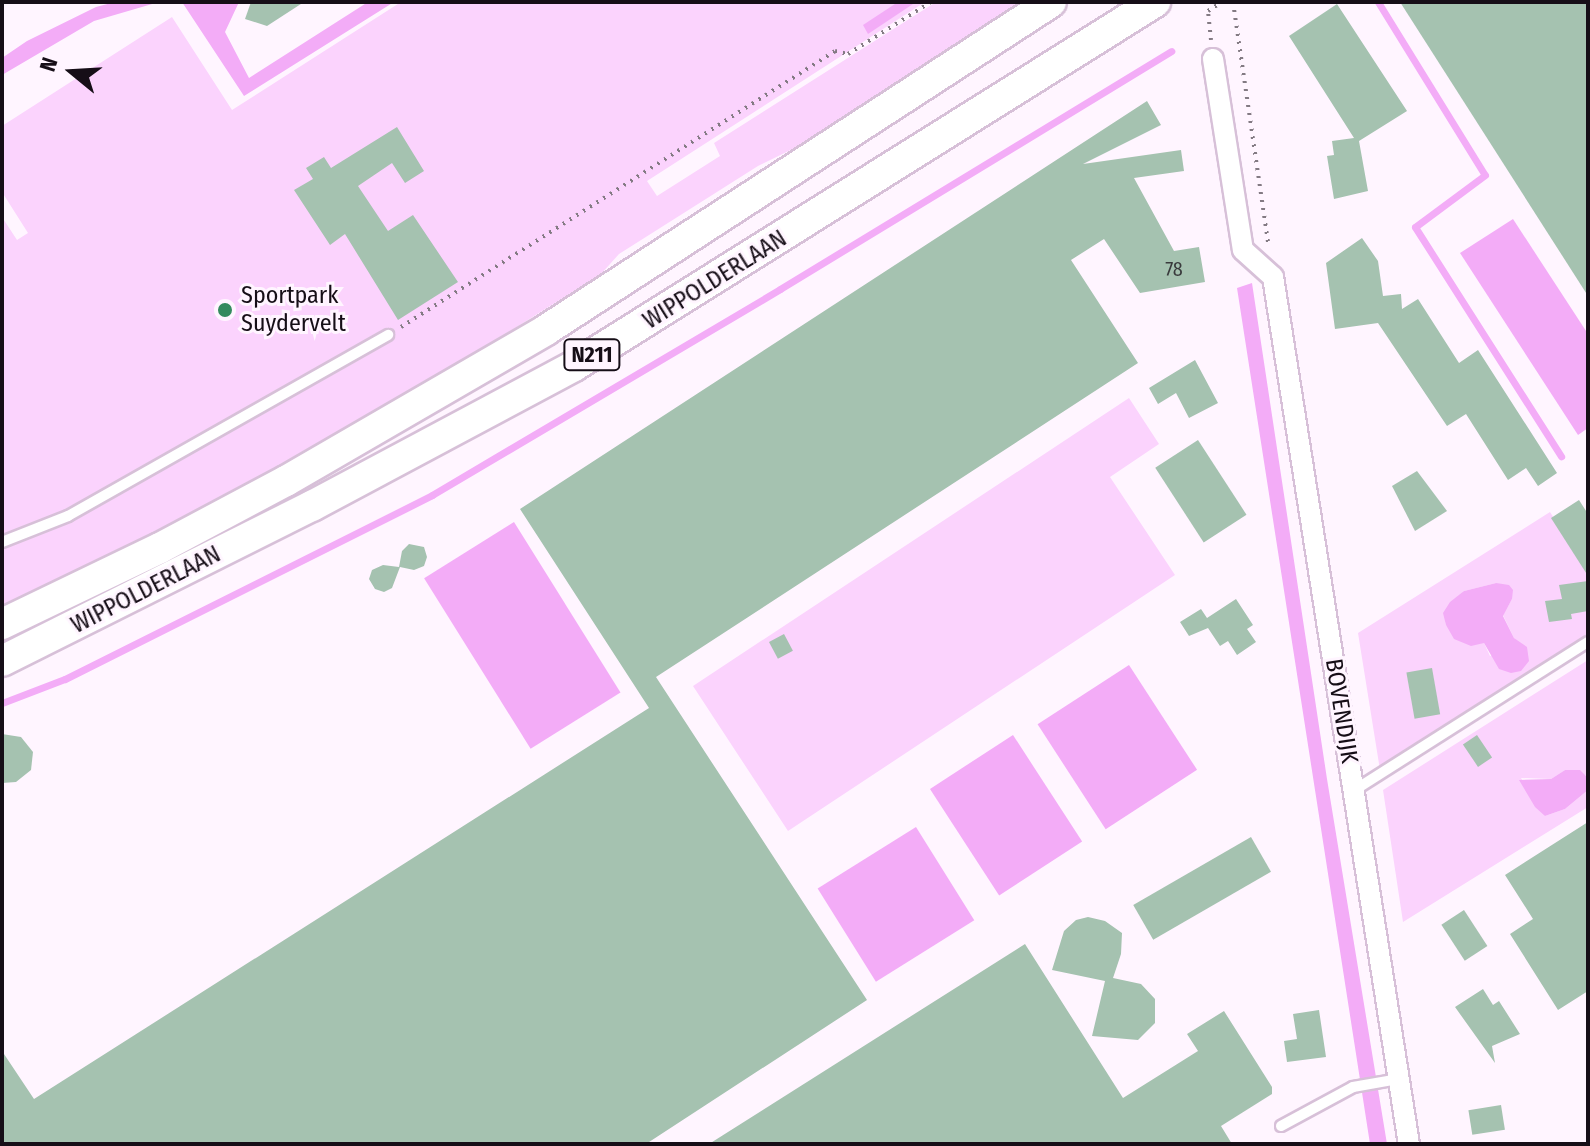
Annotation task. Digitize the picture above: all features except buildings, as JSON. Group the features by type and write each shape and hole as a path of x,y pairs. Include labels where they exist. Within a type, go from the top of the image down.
{"main road":[{"name":"WIPPOLDERLAAN","path":"2,624 160,548 286,481 546,330 1051,2"},
{"name":"WIPPOLDERLAAN","path":"2,661 242,543 574,366 1155,2"}],"street":[{"path":"1213,59 1243,250 1273,277"},
{"name":"BOVENDIJK","path":"1273,277 1353,791 1392,1080 1409,1144"}],"lane":[{"path":"2,542 68,516 388,335"},
{"path":"1353,791 1588,642"},
{"path":"1281,1126 1353,1087 1392,1080"}],"path":[{"path":"388,335 835,51 848,54 931,2"},
{"path":"1213,59 1208,11 1222,2"},
{"path":"1233,2 1273,277"}],"shaded area":[{"path":"115,2 159,2 94,21 2,75 2,58 27,41 96,7"},
{"path":"182,2 239,2 225,32 249,78 368,2 394,2 244,96"},
{"name":"Sportpark Suydervelt","path":"401,2 925,2 647,181 657,196 720,156 714,143 936,2 1023,2 807,142 758,166 619,254 601,274 401,400 127,551 2,609 2,217 17,240 28,233 2,192 2,126 172,17 232,110"},
{"path":"898,2 916,2 868,34 863,25"},
{"path":"1513,219 1588,334 1588,428 1578,435 1460,253"},
{"path":"1252,283 1327,779 1387,1144 1370,1144 1237,288"},
{"path":"1129,398 1159,444 1110,477 1175,575 788,831 693,686"},
{"path":"1550,512 1588,572 1588,638 1380,770 1358,633","holes":["1496,583 1512,599 1503,615 1514,638 1523,646 1490,656 1484,643 1446,625 1445,616 1464,591"]},
{"path":"514,522 621,692 531,749 424,578"},
{"path":"1496,583 1509,585 1513,590 1503,616 1514,638 1527,647 1529,661 1521,671 1511,673 1499,669 1484,643 1471,646 1454,639 1446,625 1443,613 1450,602 1464,591"},
{"path":"1588,660 1588,782 1587,776 1565,770 1551,779 1521,778 1545,816 1565,809 1588,790 1588,807 1403,922 1383,790"},
{"path":"1129,665 1197,770 1106,829 1038,724"},
{"path":"1013,735 1082,842 999,895 930,789"},
{"path":"1565,770 1580,770 1587,777 1588,790 1565,809 1545,816 1535,807 1519,780 1551,779"},
{"path":"916,827 974,920 876,982 818,888"}],"waterway":[{"path":"1378,2 1485,175 1415,227 1561,456"},
{"path":"2,703 65,679 432,495 780,289 1171,51"}],"place":[{"name":"Sportpark Suydervelt","path":"225,310"}]}
